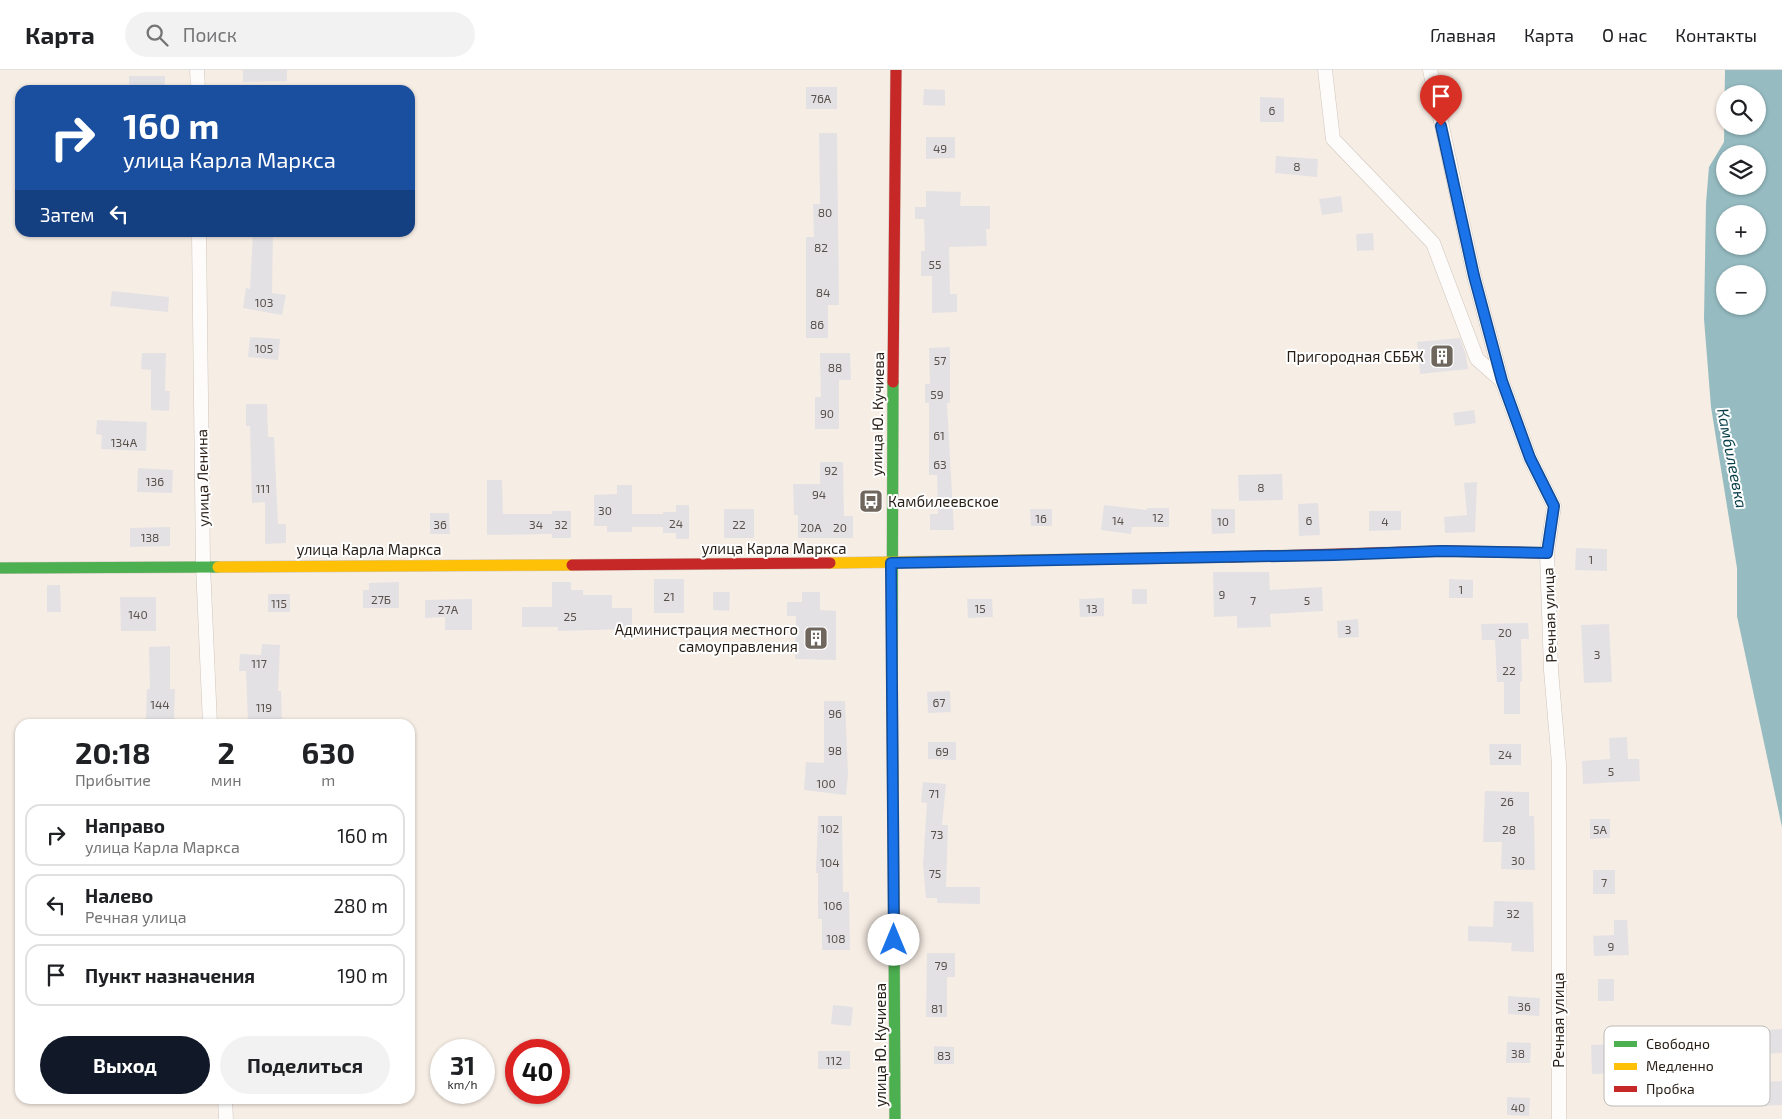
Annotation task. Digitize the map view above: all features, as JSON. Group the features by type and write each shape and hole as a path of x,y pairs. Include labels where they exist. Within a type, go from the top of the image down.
{"street":[{"path":"197,70 198,85"},
{"name":"улица Ю. Кучиева","path":"895,1119 891,563 896,70"},
{"path":"1325,70 1334,139 1433,243 1477,359 1502,381"},
{"name":"Речная улица","path":"1430,70 1474,276 1502,381 1530,458 1554,506 1547,553 1551,670 1559,764 1559,1119"},
{"name":"улица Ленина","path":"199,237 204,565 210,719"},
{"name":"улица Карла Маркса","path":"0,568 204,565 891,563 1334,555 1442,551 1547,553"},
{"path":"225,1104 226,1119"}],"water":[{"name":"Камбилеевка","path":"1725,70 1782,70 1782,827 1737,616 1737,568 1711,407 1704,319 1706,203 1709,167 1716,155 1716,195 1766,195 1766,145 1722,145 1724,135 1766,135 1766,85 1725,85"}],"building":[{"path":"243,70 287,70 287,81 243,82"},
{"path":"129,76 165,76 165,85 129,85"},
{"path":"806,87 837,87 837,109 806,109"},
{"path":"924,89 945,90 945,106 923,105"},
{"path":"1260,97 1284,98 1284,122 1260,122"},
{"path":"819,133 837,133 839,305 828,305 828,338 806,338 806,237 814,237 813,204 820,204"},
{"path":"926,137 955,137 955,158 926,159"},
{"path":"1276,156 1318,159 1317,177 1275,173"},
{"path":"926,191 961,192 960,206 990,206 990,229 986,229 987,246 949,247 950,294 957,294 957,312 932,313 932,276 921,276 921,251 925,251 924,219 915,219 915,207 926,207"},
{"path":"1341,196 1343,212 1322,215 1319,199"},
{"path":"1373,233 1374,250 1357,251 1356,234"},
{"path":"253,237 273,237 272,293 286,295 282,315 243,308 246,288 250,289"},
{"path":"112,291 169,297 168,312 110,306"},
{"path":"250,337 280,339 278,360 248,357"},
{"name":"Пригородная СББЖ","path":"1460,338 1466,355 1468,369 1420,374 1417,342"},
{"path":"950,347 950,403 947,403 954,530 930,530 930,514 938,514 937,475 929,475 929,403 925,403 925,384 930,384 929,348"},
{"path":"142,353 166,353 165,391 170,391 169,411 151,410 151,370 141,369"},
{"path":"820,353 850,353 851,380 839,380 839,429 815,429 815,397 821,397"},
{"path":"246,404 267,404 268,437 274,437 278,524 286,524 286,543 265,544 265,502 252,503 250,426 246,426"},
{"path":"1474,410 1476,423 1455,426 1453,413"},
{"path":"97,420 147,422 146,451 101,449 102,435 96,434"},
{"path":"820,462 843,462 844,516 853,516 853,538 798,538 798,515 794,515 793,484 820,484"},
{"path":"138,468 173,470 172,493 137,492"},
{"path":"1282,474 1283,500 1239,501 1238,475"},
{"path":"487,480 502,480 503,514 552,514 552,511 571,511 571,538 552,538 552,534 487,535"},
{"path":"1477,482 1475,532 1445,533 1444,517 1467,515 1464,483"},
{"path":"617,485 632,485 632,514 676,512 676,505 689,505 689,539 676,539 676,533 663,533 663,527 632,527 632,532 607,532 607,526 594,526 594,495 617,494"},
{"path":"1318,503 1320,535 1299,536 1298,504"},
{"path":"1104,505 1147,510 1147,508 1169,508 1169,527 1132,527 1131,534 1101,530"},
{"path":"724,509 754,509 754,538 724,538"},
{"path":"1030,509 1052,509 1052,526 1031,526"},
{"path":"1211,509 1235,509 1235,533 1212,534"},
{"path":"1369,511 1401,511 1401,530 1369,531"},
{"path":"430,513 449,513 450,534 430,534"},
{"path":"170,527 170,546 130,547 130,528"},
{"path":"1576,548 1607,549 1607,571 1575,570"},
{"path":"1213,572 1269,572 1270,590 1322,587 1323,611 1270,614 1271,627 1237,628 1237,616 1214,617"},
{"path":"654,579 684,579 684,613 654,613"},
{"path":"1449,579 1473,580 1473,598 1449,598"},
{"path":"399,582 399,608 363,608 363,590 369,590 369,583"},
{"path":"552,582 571,582 571,590 583,590 583,595 612,595 612,608 632,608 632,629 558,631 558,627 522,627 522,607 552,607"},
{"path":"47,585 60,585 61,612 47,612"},
{"path":"1132,589 1147,589 1147,604 1132,604"},
{"path":"713,592 730,592 729,611 713,610"},
{"name":"Администрация местного самоуправления","path":"802,592 820,592 820,610 836,611 836,660 795,659 796,616 787,616 787,602 802,602"},
{"path":"268,594 290,594 290,612 268,612"},
{"path":"120,597 156,597 156,631 121,631"},
{"path":"1104,598 1104,616 1080,617 1079,599"},
{"path":"472,599 472,630 445,630 445,617 425,618 425,600"},
{"path":"967,599 992,599 993,617 968,618"},
{"path":"1358,619 1359,637 1338,638 1337,621"},
{"path":"1528,623 1529,639 1521,639 1522,681 1520,682 1520,714 1504,714 1504,682 1497,682 1495,640 1482,640 1481,624"},
{"path":"1609,624 1612,682 1584,683 1581,625"},
{"path":"262,644 280,645 278,691 281,691 282,719 248,719 246,671 239,671 240,654 261,655"},
{"path":"170,646 170,689 175,689 174,719 146,719 147,689 150,689 149,647"},
{"path":"950,691 951,712 928,713 927,692"},
{"path":"824,701 845,701 848,775 846,795 804,790 806,762 824,763"},
{"path":"1627,737 1628,759 1639,759 1640,781 1583,784 1582,761 1610,759 1609,738"},
{"path":"928,742 956,742 956,760 928,759"},
{"path":"1489,744 1521,744 1521,765 1490,765"},
{"path":"923,782 946,784 942,825 948,825 946,887 980,887 980,904 937,903 937,898 926,898 923,864 927,803 921,802"},
{"path":"1485,791 1529,792 1529,816 1534,816 1535,870 1501,869 1502,842 1483,842"},
{"path":"818,816 842,816 843,892 849,892 850,950 822,950 822,919 818,919 818,873 816,873"},
{"path":"1590,819 1610,819 1610,838 1590,839"},
{"path":"1593,870 1615,870 1615,894 1593,894"},
{"path":"1494,901 1533,902 1534,952 1511,951 1512,943 1468,941 1468,926 1493,927"},
{"path":"1614,920 1627,920 1629,955 1594,956 1593,936 1614,935"},
{"path":"927,953 955,953 955,977 947,977 947,1017 926,1017"},
{"path":"1598,979 1614,979 1614,1001 1598,1001"},
{"path":"1508,996 1540,998 1539,1016 1508,1014"},
{"path":"833,1005 853,1007 851,1026 831,1024"},
{"path":"1782,1029 1782,1053 1770,1054 1770,1030"},
{"path":"1507,1042 1531,1043 1530,1063 1506,1063"},
{"path":"1604,1044 1604,1074 1592,1074 1591,1045"},
{"path":"934,1046 954,1047 954,1064 934,1064"},
{"path":"818,1051 850,1051 850,1069 818,1069"},
{"path":"1782,1081 1782,1105 1770,1106 1770,1082"},
{"path":"1507,1097 1530,1098 1529,1116 1507,1115"}],"traffic: fast":[{"path":"892,673 893,382"},
{"path":"0,568 218,567"},
{"path":"894,923 895,1119"}],"traffic: slow":[{"path":"830,563 1231,557"},
{"path":"218,567 572,565"},
{"path":"892,673 894,923"}],"traffic: jam":[{"path":"893,382 896,70"},
{"path":"1231,557 1442,551 1547,553"},
{"path":"572,565 830,563"}],"place":[{"name":"Пригородная СББЖ","path":"1442,356"},
{"name":"Камбилеевское","path":"871,501"},
{"name":"Администрация местного самоуправления","path":"816,638"}],"route":[{"path":"894,940 891,563 1334,555 1442,551 1547,553 1554,506 1530,458 1502,381 1474,276 1441,126"}]}
